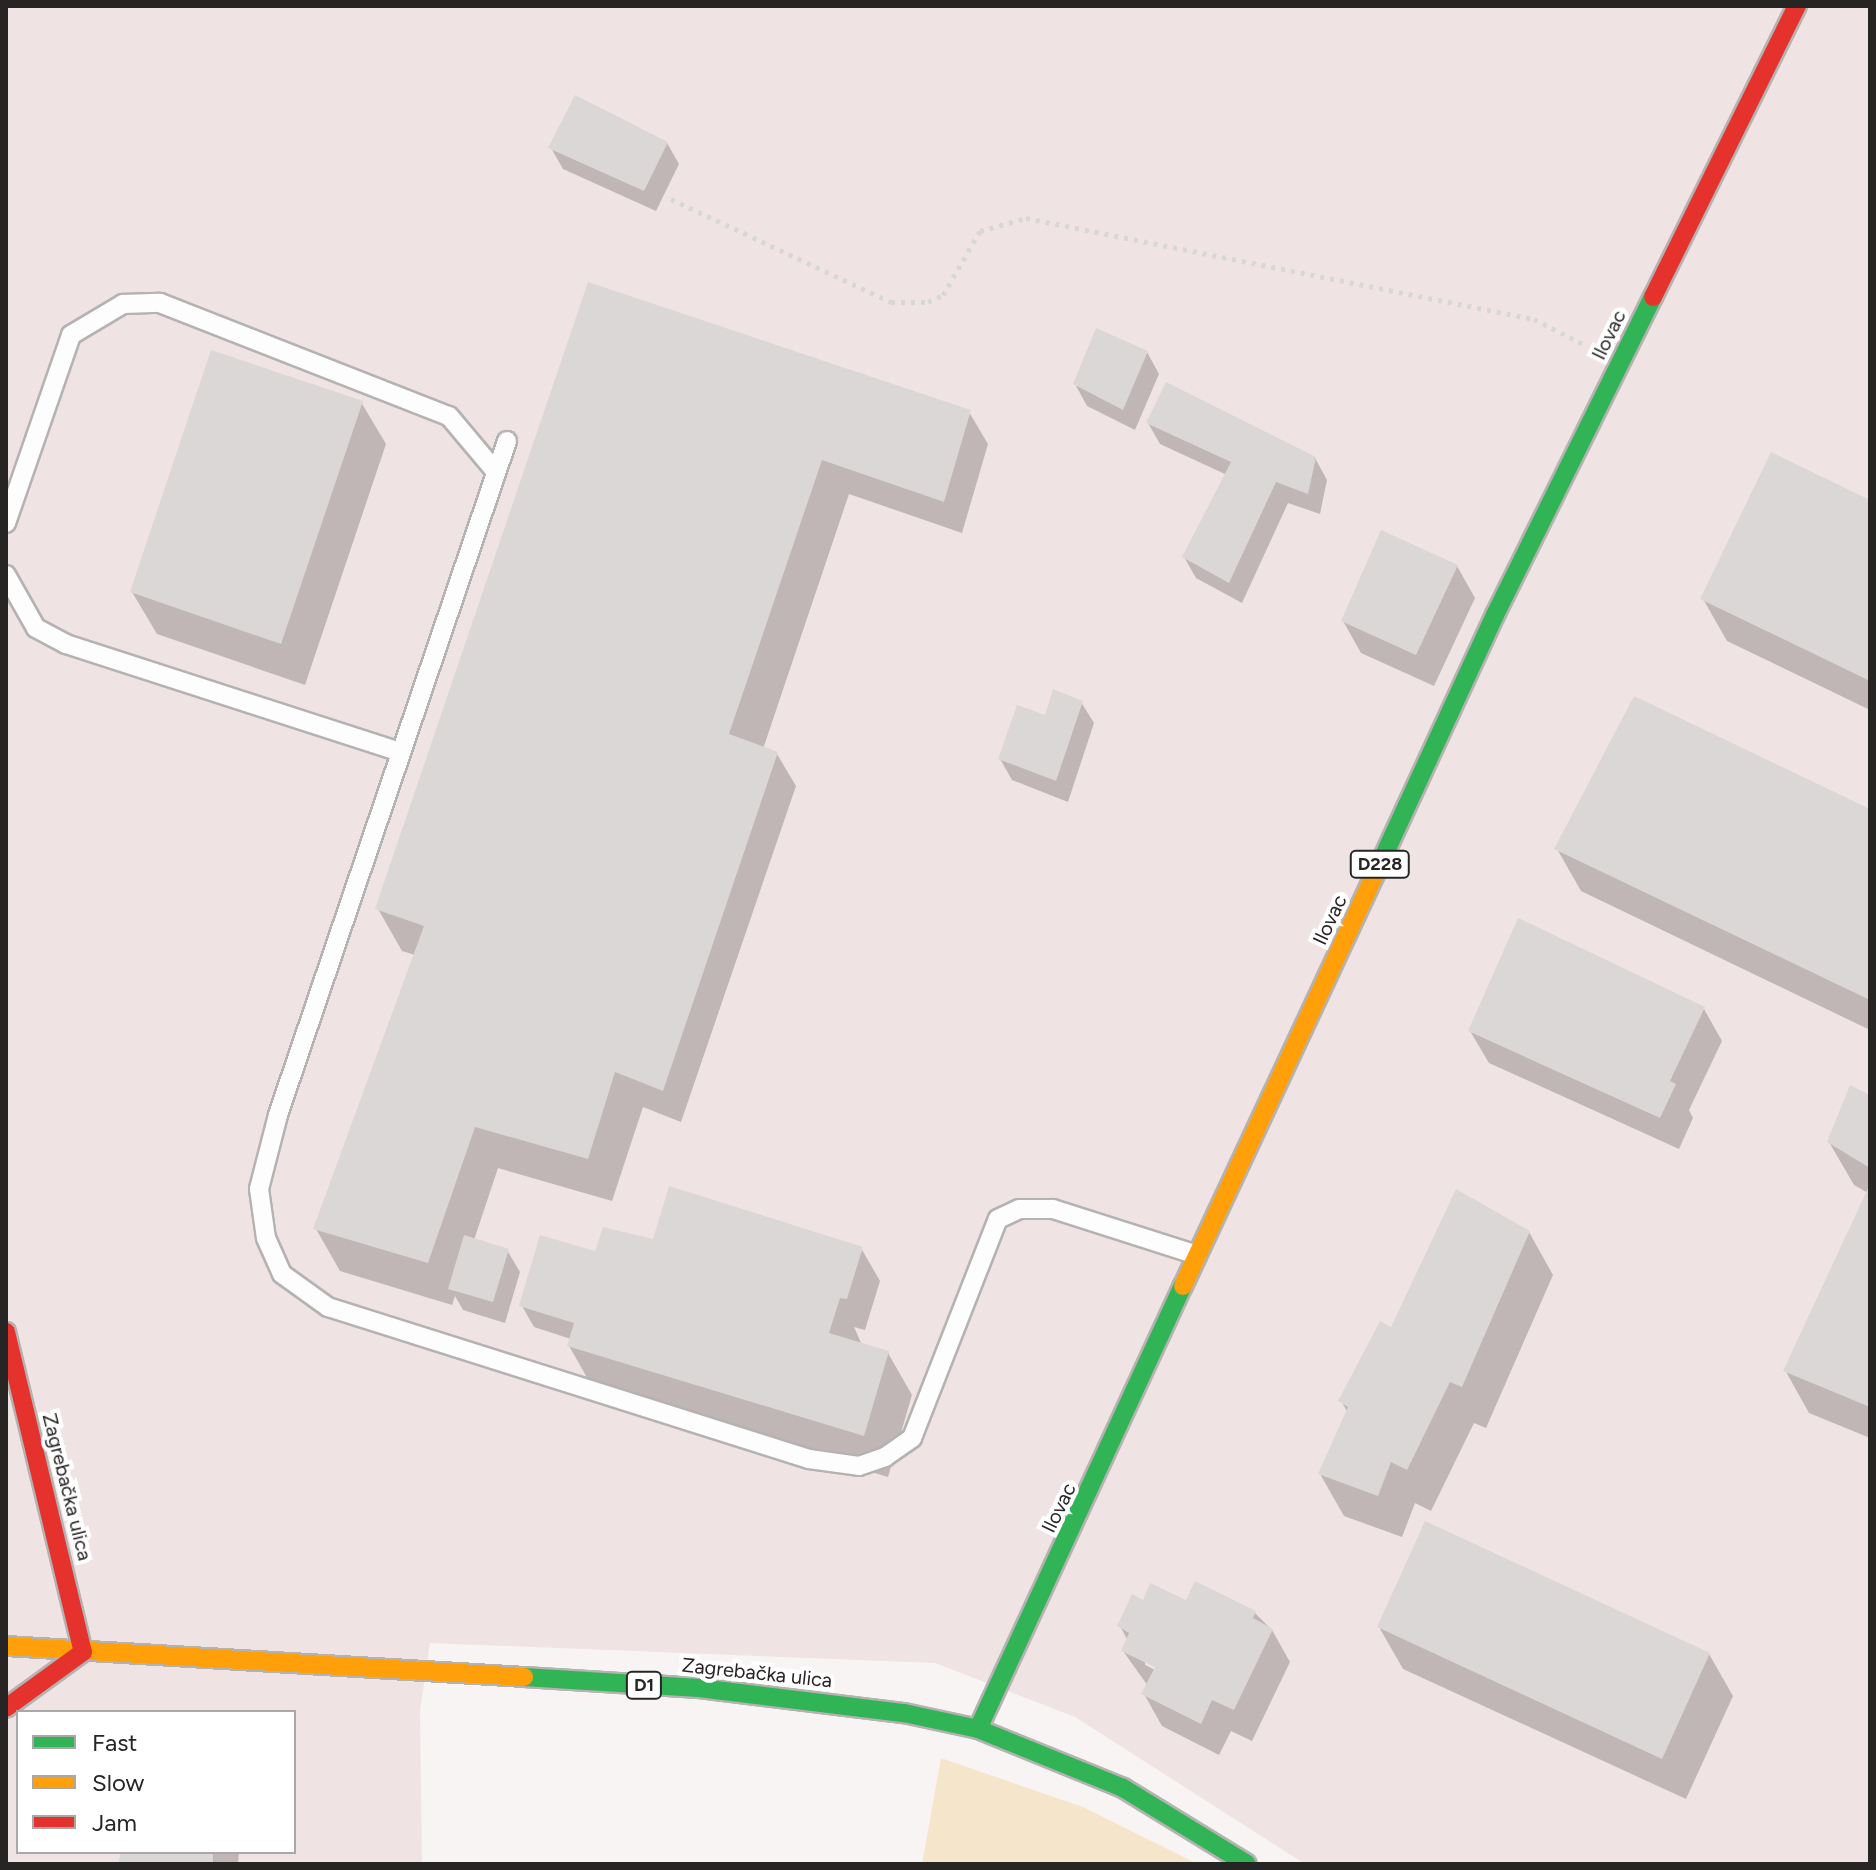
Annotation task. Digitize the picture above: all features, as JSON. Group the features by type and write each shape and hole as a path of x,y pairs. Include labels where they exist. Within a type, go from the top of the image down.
{"main road":[{"name":"Ilovac","path":"978,1729 1495,615 1797,6"},
{"name":"Zagrebačka ulica","path":"6,1332 83,1652"},
{"name":"Zagrebačka ulica","path":"6,1646 699,1688 874,1708 978,1729 1123,1788 1247,1864"},
{"path":"6,1708 83,1652"}],"lane":[{"path":"6,523 71,335 123,304 160,303 449,416 496,472"},
{"path":"507,441 278,1115 259,1189 266,1238 282,1274 328,1307 809,1459 859,1466 885,1457 912,1438 998,1219 1019,1209 1053,1209 1200,1256"},
{"path":"6,575 36,628 66,644 401,752"}],"path":[{"path":"671,199 891,302 928,302 943,295 980,231 1026,218 1534,319 1554,325 1618,367"}],"shaded area":[{"path":"6,6 1870,6 1870,1864 1305,1864 1075,1717 935,1663 430,1643 420,1711 422,1864 6,1864"},
{"path":"941,1758 1083,1807 1198,1864 922,1864"}],"building":[{"path":"575,95 668,142 644,191 548,148"},
{"path":"588,282 971,410 944,502 822,460 729,734 778,752 663,1091 615,1072 588,1159 475,1127 428,1263 313,1229 424,926 375,909"},
{"path":"1096,328 1148,351 1123,410 1073,384"},
{"path":"211,350 363,401 281,644 130,592"},
{"path":"1166,382 1316,457 1308,494 1276,482 1229,583 1182,557 1231,462 1146,423"},
{"path":"1771,452 1870,500 1870,681 1700,599"},
{"path":"1381,530 1458,565 1416,655 1341,621"},
{"path":"1053,689 1083,701 1056,781 998,759 1017,705 1045,715"},
{"path":"1634,696 1870,809 1870,1000 1554,849"},
{"path":"1518,918 1705,1007 1670,1081 1676,1084 1660,1118 1468,1031"},
{"path":"1850,1085 1870,1095 1870,1168 1827,1142"},
{"path":"1870,1184 1870,1407 1783,1371"},
{"path":"669,1186 863,1247 847,1299 840,1298 829,1333 889,1351 864,1436 567,1346 574,1323 519,1306 540,1235 595,1251 603,1227 653,1239"},
{"path":"1456,1189 1530,1231 1462,1387 1450,1382 1407,1470 1391,1462 1378,1496 1318,1474 1348,1407 1338,1401 1380,1321 1391,1327"},
{"path":"464,1235 509,1249 493,1302 448,1289"},
{"path":"1425,1521 1710,1653 1662,1759 1377,1627"},
{"path":"1195,1581 1256,1611 1253,1618 1273,1629 1234,1710 1212,1700 1201,1724 1141,1694 1155,1667 1121,1651 1129,1633 1117,1626 1132,1594 1143,1600 1150,1583 1186,1600"},
{"path":"120,1854 213,1854 213,1864 119,1864"}],"traffic: fast":[{"path":"1379,866 1495,615 1653,297"},
{"path":"978,1729 1183,1286"},
{"path":"524,1677 699,1688 904,1713 978,1729 1123,1788 1247,1864"}],"traffic: slow":[{"path":"1183,1286 1379,866"},
{"path":"6,1646 524,1677"}],"traffic: jam":[{"path":"1653,297 1797,6"},
{"path":"6,1332 83,1652 6,1708"}]}
